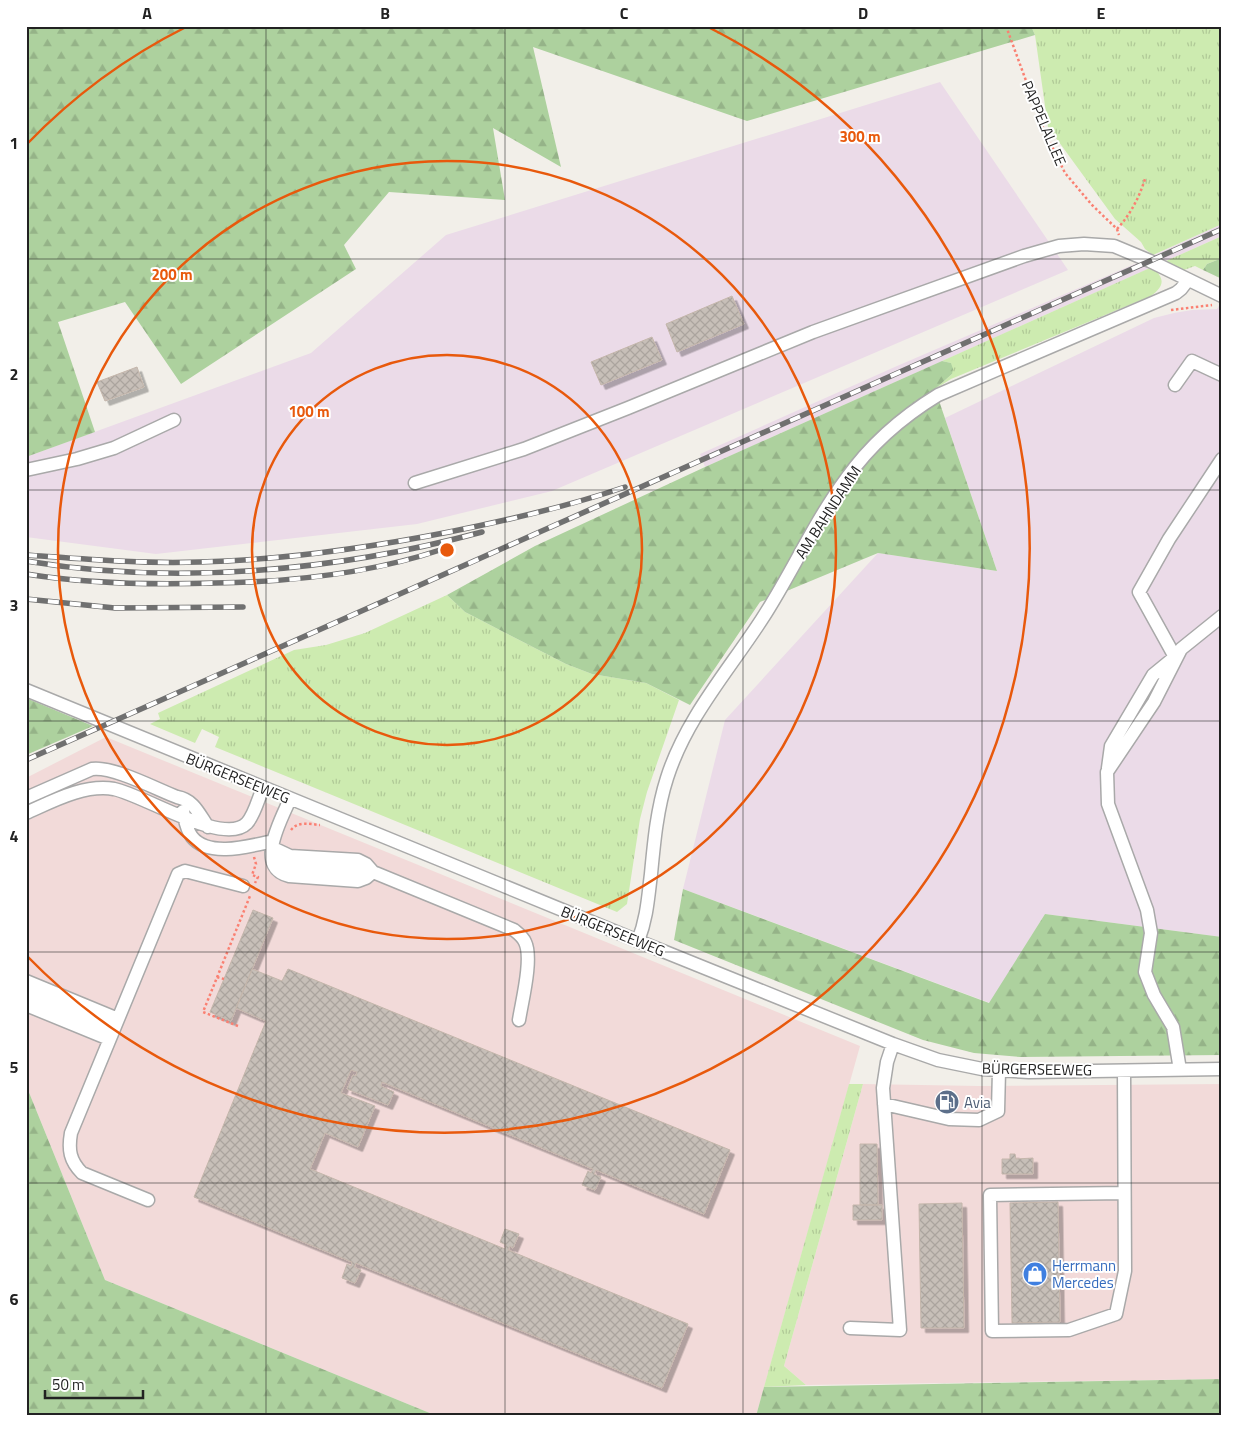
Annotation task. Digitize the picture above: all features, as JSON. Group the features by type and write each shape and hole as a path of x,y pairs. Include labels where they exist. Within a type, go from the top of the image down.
{"street":[{"path":"415,483 524,448 628,408 813,332 1024,256 1059,246 1104,244 1124,249 1221,296"},
{"name":"AM BAHNDAMM","path":"638,941 646,917 658,810 667,777 679,747 702,706 763,618 832,499 859,462 907,415 938,395 1176,294 1188,280"},
{"path":"1175,385 1192,361 1222,375"},
{"path":"26,470 77,459 114,448 174,420"},
{"path":"1175,657 1138,592 1169,539 1222,459"},
{"path":"1180,1070 1173,1027 1154,994 1145,972 1151,933 1147,910 1108,804 1107,772 1154,702 1175,657 1181,649 1222,616"},
{"name":"BÜRGERSEEWEG","path":"26,690 638,941 893,1044 938,1060 962,1066 999,1070 1222,1069"},
{"path":"26,798 86,771 98,768 114,771 177,798 186,799 208,827"},
{"path":"26,812 60,798 102,788 128,793 208,827 231,830 246,824 263,788"},
{"path":"177,798 181,804 192,837 209,848 221,849 273,845 281,853 290,856 358,860 366,864 373,872 514,930 522,936 526,943 528,962 520,1020"},
{"path":"290,799 279,825 271,857 272,864 281,874 358,881 366,878 373,872"},
{"path":"148,1200 82,1173 70,1156 71,1133 178,874 185,871 243,886"},
{"path":"26,982 114,1029"},
{"path":"26,993 114,1029"},
{"path":"26,1005 114,1029"},
{"path":"850,1328 900,1330 884,1104 887,1062 893,1044"},
{"path":"884,1104 949,1119 979,1120 998,1111 999,1070"},
{"path":"1124,1070 1125,1271 1116,1314 1069,1330 992,1331 990,1195 1124,1193"}],"path":[{"name":"PAPPELALLEE","path":"1006,26 1044,130 1064,173 1092,205 1117,229 1124,249"},
{"path":"1117,229 1133,208 1145,179"},
{"path":"1167,311 1208,307 1213,305 1221,296"},
{"path":"279,825 291,830 296,824 324,825"},
{"path":"238,1026 203,1012 258,877 252,875 256,864 254,855 247,855"},
{"path":"217,976 224,979"}],"shaded area":[{"path":"940,82 1068,270 552,491 417,524 156,554 26,537 26,457 311,353 446,235"},
{"path":"1222,224 1222,236 705,467 700,454"},
{"path":"1222,304 1222,937 1045,914 990,1003 683,889 725,720 878,553 997,571 945,418 1154,318 1192,310 1217,309"},
{"path":"106,737 860,1046 756,1416 437,1416 105,1280 26,1085 26,778"},
{"path":"863,1084 979,1086 1222,1084 1222,1379 806,1385 784,1366"}],"green space":[{"path":"26,26 1031,26 1035,35 747,121 533,47 561,167 493,128 505,200 389,192 344,245 356,269 181,384 125,302 58,322 95,432 26,457"},
{"path":"1031,26 1222,26 1222,224 1153,255 1115,219 1048,127 1035,35"},
{"path":"1222,236 1222,258 1207,264 1203,270 1195,266 1184,270 1166,261"},
{"path":"1222,258 1222,279 1203,270 1207,264"},
{"path":"1152,267 1162,282 1159,289 1151,296 951,379 935,389 952,374 951,363 942,361"},
{"path":"942,361 951,363 952,374 935,389 997,571 878,553 760,602 690,705 646,683 592,674 566,664 465,612 447,595 535,546 705,467"},
{"path":"447,595 465,612 566,664 592,674 646,683 679,700 647,792 640,819 627,904 617,912 215,747 219,737 202,729 195,743 150,724 160,719 158,713 294,650 326,645 365,633"},
{"path":"26,698 93,726 26,755"},
{"path":"683,889 989,1003 1045,914 1222,937 1222,1055 1020,1057 974,1053 923,1040 674,940"},
{"path":"849,1084 863,1084 784,1366 806,1385 764,1387"},
{"path":"26,1085 105,1280 437,1416 26,1416"},
{"path":"1222,1379 1222,1416 756,1416 764,1387"}],"building":[{"path":"732,296 744,324 677,352 666,324"},
{"path":"652,337 662,360 601,385 591,362"},
{"path":"137,367 144,387 105,401 97,382"},
{"path":"253,910 273,918 231,1021 210,1012"},
{"path":"252,969 282,981 288,969 730,1150 704,1214 596,1170 594,1174 601,1177 595,1190 582,1185 588,1171 591,1173 593,1169 382,1082 381,1086 394,1092 388,1105 347,1089 353,1075 356,1076 357,1072 351,1070 341,1093 375,1106 358,1147 325,1133 310,1169 505,1249 506,1245 500,1242 505,1229 519,1234 513,1248 510,1246 508,1250 688,1324 662,1388 356,1263 354,1267 361,1270 355,1283 342,1278 347,1264 351,1266 352,1262 194,1197 266,1021 236,1008"},
{"path":"860,1144 877,1144 878,1205 860,1205"},
{"path":"1010,1154 1015,1154 1016,1159 1033,1158 1033,1174 1002,1174 1002,1159 1010,1159"},
{"name":"Herrmann Mercedes","path":"1058,1202 1060,1322 1012,1323 1010,1203"},
{"path":"962,1203 964,1328 921,1328 919,1204"},
{"path":"853,1205 882,1205 882,1220 853,1220"}],"railway":[{"path":"26,760 1222,229"},
{"path":"26,555 156,562 231,561 294,556 418,538 515,518 625,487"},
{"path":"26,561 82,569 140,572 198,573 256,570 313,565 371,556 482,532"},
{"path":"26,574 73,580 144,584 272,581 357,571 440,550"},
{"path":"26,599 115,608 243,607"}],"place":[{"name":"Avia","path":"947,1102"},
{"name":"Herrmann Mercedes","path":"1035,1274"}]}
